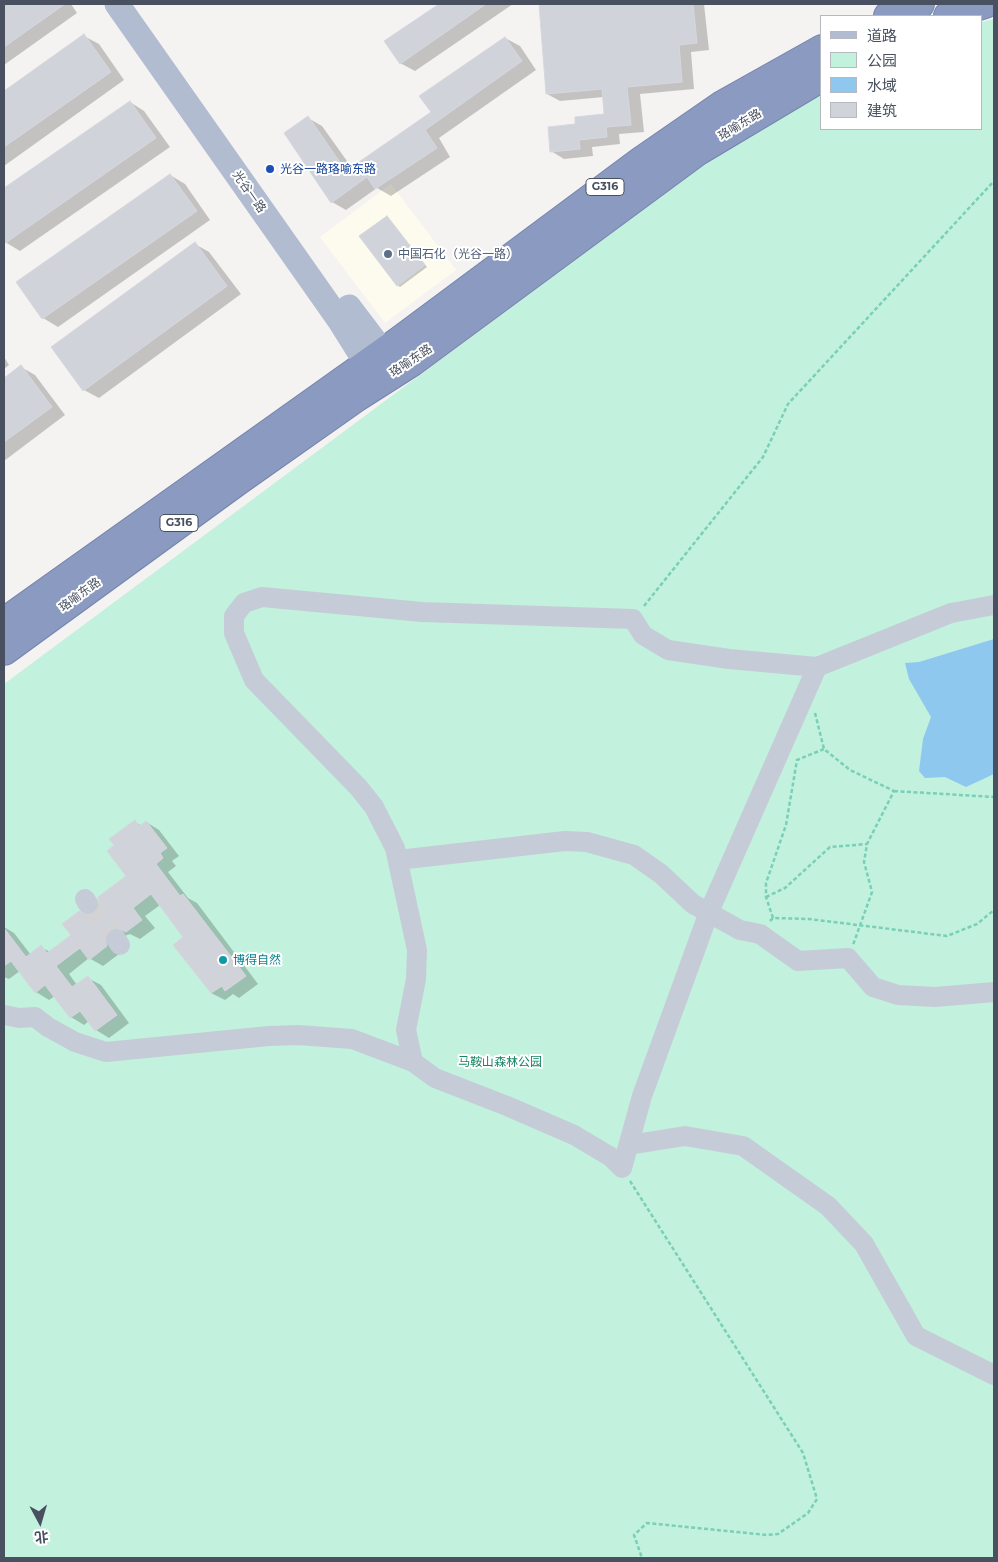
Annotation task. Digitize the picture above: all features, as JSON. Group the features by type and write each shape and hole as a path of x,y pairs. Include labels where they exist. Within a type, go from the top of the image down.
{"highway":[{"path":"891,15 920,4"},
{"path":"951,15 985,4"},
{"name":"珞喻东路","path":"4,651 239,480 593,195 722,105 820,50"},
{"name":"珞喻东路","path":"4,622 698,151 820,78"}],"main road":[{"name":"光谷一路","path":"117,4 340,321 381,367"},
{"name":"光谷一路","path":"136,4 294,231 381,367"}],"street":[{"path":"413,1062 406,1030 416,979 417,950 395,848 374,806 359,788 254,680 234,633 234,616 244,603 262,597 422,612 633,619 642,635 668,650 729,659 817,667 951,613 994,605"},
{"path":"4,1015 20,1018 35,1017 48,1027 75,1042 106,1052 187,1041 298,1035 352,1039 413,1062 435,1078 507,1106 574,1136 611,1157 622,1168 642,1096 709,912 817,667"},
{"path":"398,860 565,841 587,842 634,855 661,874 693,904 740,930 760,934 798,960 848,958 873,987 898,995 935,997 994,992"},
{"path":"629,1146 685,1136 743,1146 828,1206 864,1244 916,1336 994,1375"}],"path":[{"path":"633,619 763,457 788,404 994,181"},
{"path":"806,690 818,720 824,749 850,770 894,791 994,797"},
{"path":"773,918 766,897 766,883 786,825 797,760 824,749"},
{"path":"848,958 872,892 864,862 867,844 894,791"},
{"path":"766,897 785,888 830,847 867,844"},
{"path":"773,918 861,923 947,936 978,924 994,910"},
{"path":"760,934 773,918"},
{"path":"622,1168 803,1454 818,1499 808,1513 778,1534 767,1535 647,1522 634,1535 642,1558"}],"shaded area":[{"path":"391,184 456,270 385,323 320,237"}],"green space":[{"name":"马鞍山森林公园","path":"994,19 994,1558 4,1558 4,684 739,138 820,91 820,130 983,130 983,22"}],"water":[{"path":"994,639 994,774 966,787 945,777 925,778 919,771 923,739 931,717 909,679 905,663 919,662"}],"building":[{"path":"4,4 65,4 4,47"},
{"path":"439,4 486,4 400,64 384,41"},
{"path":"539,4 693,4 697,43 679,45 682,82 627,87 631,125 606,127 607,137 579,140 580,149 550,152 548,127 575,124 575,117 604,114 602,89 546,94"},
{"path":"84,34 111,72 4,147 4,91"},
{"path":"505,37 522,61 425,130 437,148 375,189 367,177 331,203 284,133 308,116 346,171 431,112 419,96"},
{"path":"130,101 156,138 4,244 4,188"},
{"path":"170,174 197,211 42,319 16,282"},
{"path":"387,216 425,265 397,286 359,236"},
{"path":"195,242 227,286 83,391 51,347"},
{"path":"21,365 52,407 4,442 4,378"},
{"path":"135,820 139,826 146,821 167,848 160,853 163,858 156,864 180,896 183,894 246,976 225,991 222,986 211,993 173,945 183,937 151,894 133,908 142,920 126,932 116,927 109,929 104,939 107,946 89,960 80,948 56,966 72,987 88,976 117,1015 95,1031 80,1011 70,1018 45,985 35,993 11,961 4,966 4,928 26,957 41,945 47,953 71,935 62,924 79,911 88,916 94,914 100,904 98,897 126,876 107,851 114,845 109,839"}],"tunnel":[{"path":"88,904 116,939"}],"place":[{"name":"光谷一路珞喻东路","path":"270,169"},
{"name":"中国石化（光谷一路）","path":"388,254"},
{"name":"博得自然","path":"223,960"}]}
